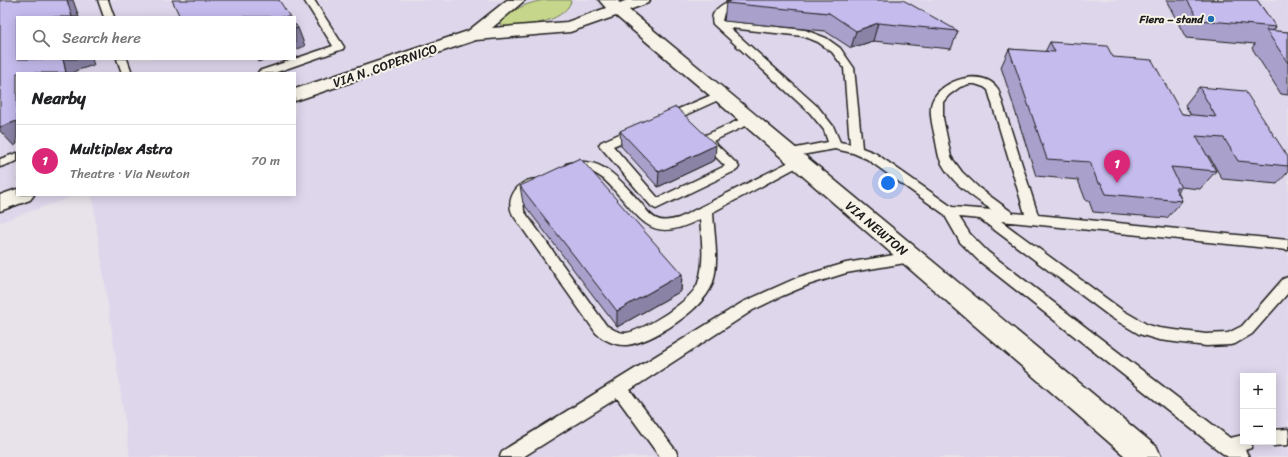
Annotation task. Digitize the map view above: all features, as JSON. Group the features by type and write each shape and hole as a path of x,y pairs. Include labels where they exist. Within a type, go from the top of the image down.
{"street":[{"path":"474,35 517,0"},
{"path":"474,35 570,27 613,5 642,0"},
{"name":"VIA NEWTON","path":"613,5 1147,457"},
{"name":"VIA N. COPERNICO","path":"296,95 474,35"},
{"path":"0,204 20,196"}],"lane":[{"path":"103,0 109,16"},
{"path":"266,72 339,47 309,0"},
{"path":"738,0 720,10 716,16 718,24 814,110 826,126 835,145"},
{"path":"718,24 805,33 822,40 836,50 846,61 849,72 856,150"},
{"path":"122,60 127,72"},
{"path":"1011,218 962,180 953,170 945,157 937,112 937,103 951,87 961,81 976,80 983,82 993,90 1033,220"},
{"path":"658,122 721,95"},
{"path":"645,128 605,146 656,204 733,167 678,113"},
{"path":"705,140 750,120"},
{"path":"559,172 580,165 595,167 601,170 645,217 655,224 667,225 676,224 706,210 794,157 835,145 856,150 878,160 949,212 965,238 983,256 1241,457"},
{"path":"0,163 16,157"},
{"path":"546,178 527,187 518,194 516,203 518,212 601,329 613,337 626,339 642,334 688,306 699,295 706,282 709,266 706,210"},
{"path":"949,212 1288,246"},
{"path":"984,215 1117,314 1144,330 1159,334 1206,340 1230,339 1247,330 1288,283"},
{"path":"508,457 748,306 804,281 846,268 912,257"},
{"path":"619,388 670,457"},
{"path":"1276,438 1288,437"},
{"path":"1228,447 1240,443"}],"shaded area":[{"path":"0,0 1288,0 1288,457 130,457 92,196 296,196 296,72 16,72 16,196 74,196 0,222"}],"green space":[{"path":"546,0 570,0 571,2 559,15 551,19 522,26 501,26 500,22 515,10 533,2"}],"building":[{"path":"0,0 67,0 72,16 16,16 16,60 63,60 66,72 16,72 16,121 0,127"},
{"path":"172,0 279,0 289,16 180,16"},
{"path":"733,0 903,0 958,31 878,23 856,31 829,13 726,3"},
{"path":"1187,0 1257,0 1276,27 1199,20"},
{"path":"1266,30 1288,32 1288,63"},
{"path":"1050,42 1107,46 1113,57 1152,60 1182,114 1216,117 1199,87 1245,91 1288,157 1288,166 1238,161 1224,138 1196,136 1216,171 1171,167 1181,188 1175,188 1182,201 1106,194 1101,183 1098,183 1090,162 1047,159 1009,49 1055,52"},
{"path":"676,107 716,145 659,172 620,131"},
{"path":"580,158 682,274 617,311 520,186"}],"place":[{"name":"Fiera – stand","path":"1211,19"},
{"name":"Multiplex Astra","path":"1117,183"}]}
